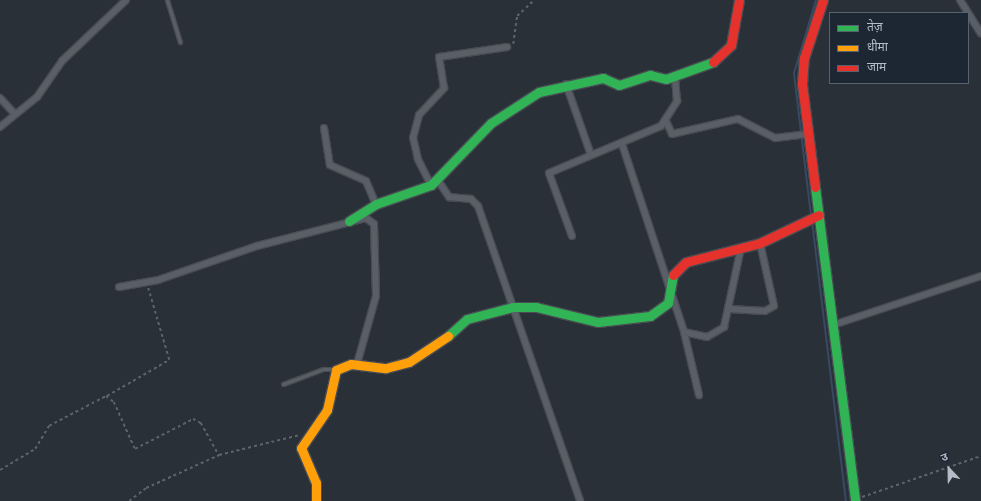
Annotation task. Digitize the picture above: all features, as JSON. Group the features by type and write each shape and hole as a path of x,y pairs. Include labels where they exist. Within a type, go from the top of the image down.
{"street":[{"path":"0,127 37,97 62,61 126,0"},
{"path":"349,221 376,204 434,182 501,114 526,98 566,84 607,78 622,85 650,75 662,79 675,76 709,64 726,52 739,0"},
{"path":"823,0 801,70 804,135 833,325 855,500"},
{"path":"960,0 968,12"},
{"path":"969,14 981,33"},
{"path":"507,47 438,58 444,88 419,115 413,138 418,159 434,182 449,197 475,201 580,501"},
{"path":"572,236 549,173 591,155 622,144 666,121 677,101 675,76"},
{"path":"566,84 591,155"},
{"path":"0,98 15,114"},
{"path":"666,121 672,134 738,119 775,138 804,135"},
{"path":"324,128 330,165 366,181 376,204"},
{"path":"622,144 684,332 699,395"},
{"path":"316,501 316,483 302,454 302,448 327,410 332,376 336,370 357,364 386,368 409,362 437,346 467,319 513,307 536,307 572,318 615,322 650,316 662,310 671,295 672,275 686,262 760,243 817,216"},
{"path":"119,287 146,283 349,221 366,218 374,224 375,303 357,364"},
{"path":"729,309 765,311 774,306 760,243"},
{"path":"684,332 700,336 713,335 724,327 741,248"},
{"path":"833,325 981,276"}],"lane":[{"path":"167,0 180,42"},
{"path":"283,384 323,369 336,370"}],"path":[{"path":"507,47 515,42 517,16 534,0"},
{"path":"0,470 34,449 49,426 106,396 168,360 146,283"},
{"path":"106,396 114,402 135,449 189,420 198,419 219,455"},
{"path":"129,501 146,488 219,455 266,441 311,433"},
{"path":"855,500 981,456"}],"waterway":[{"path":"811,216 794,73 816,0"},
{"path":"812,221 846,501"}],"traffic: fast":[{"path":"349,221 376,204 431,185 491,123 539,92 603,78 619,85 650,75 666,79 713,62"},
{"path":"815,187 855,501"},
{"path":"448,336 467,319 513,307 536,307 598,322 650,316 668,303 673,275"}],"traffic: slow":[{"path":"316,501 316,483 301,448 327,410 336,370 351,364 386,368 409,362 448,336"}],"traffic: jam":[{"path":"713,62 731,45 739,0"},
{"path":"815,187 802,84 804,58 823,0"},
{"path":"673,275 686,262 760,243 819,215"}]}
